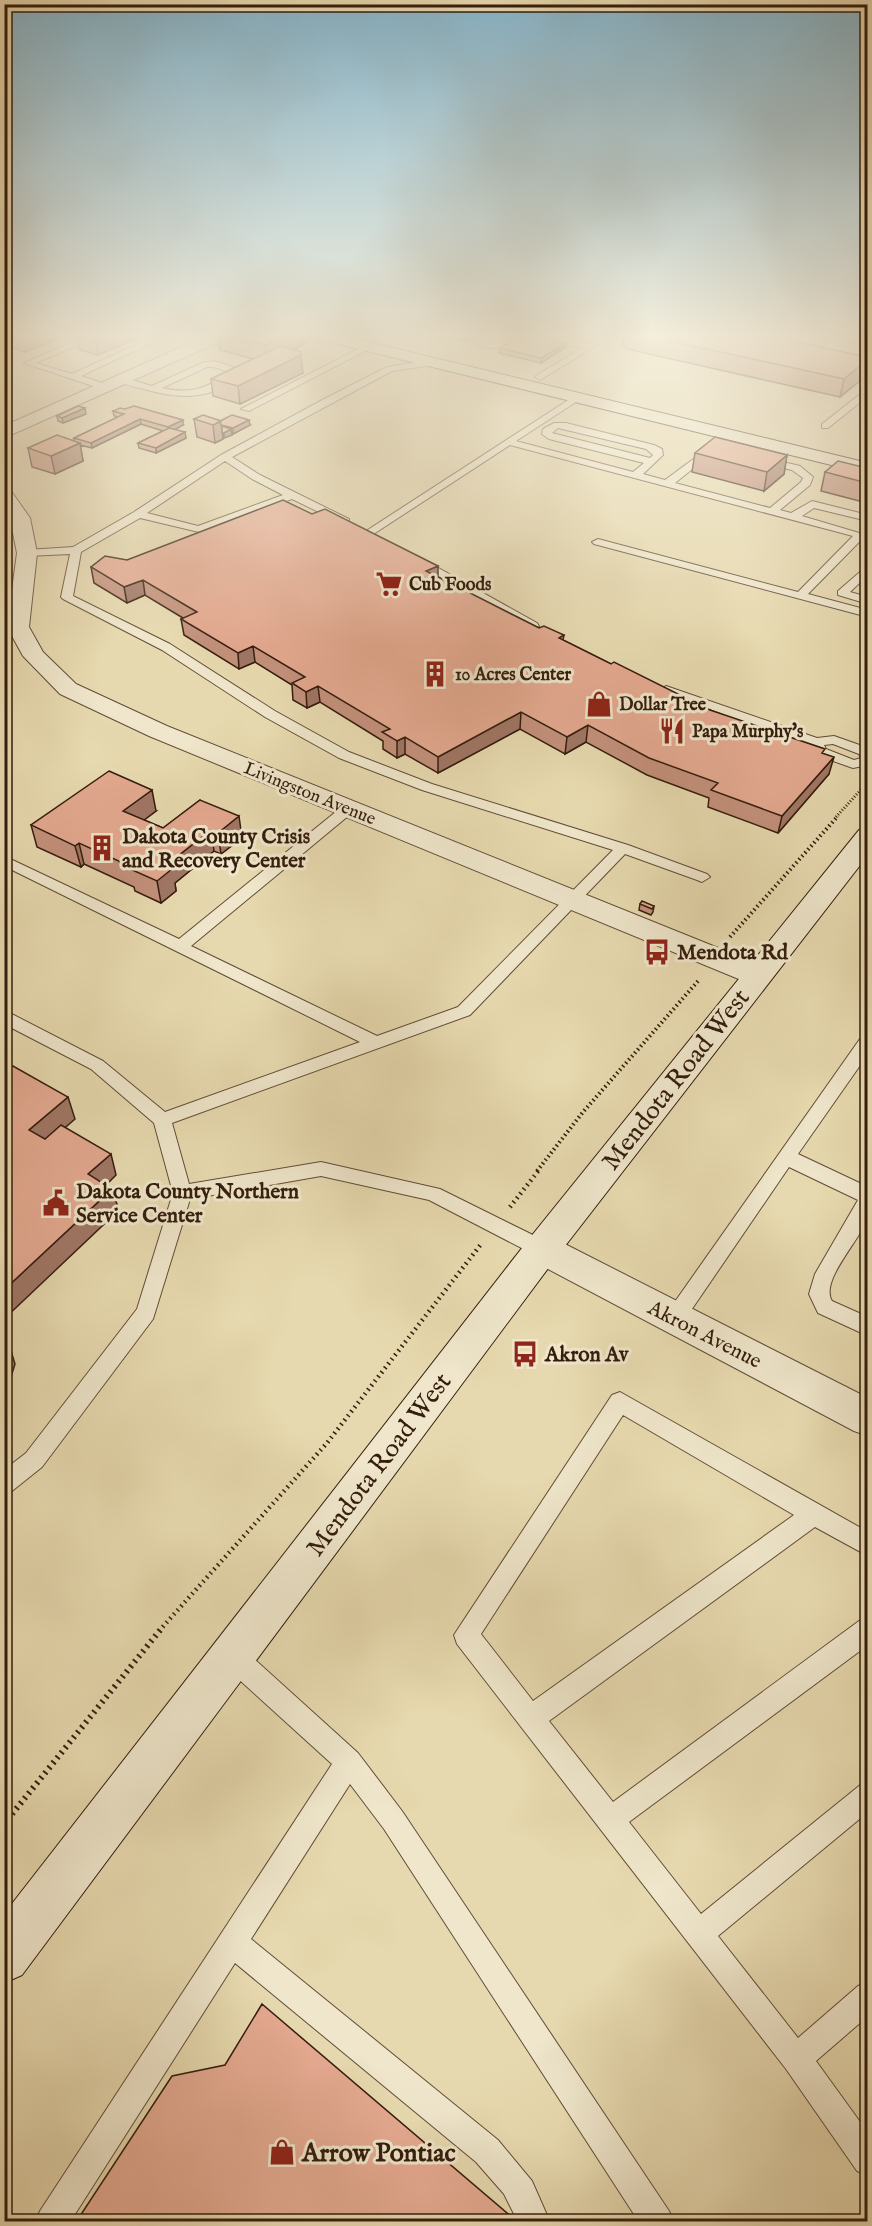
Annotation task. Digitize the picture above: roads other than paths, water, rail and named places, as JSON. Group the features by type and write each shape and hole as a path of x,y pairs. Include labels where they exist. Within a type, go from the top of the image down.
{"street":[{"path":"739,438 867,469"},
{"path":"792,438 867,456"},
{"name":"Livingston Avenue","path":"4,495 20,518 27,553 18,627 34,656 68,689 158,731 757,975"},
{"name":"Mendota Road West","path":"4,1957 542,1249 757,975 863,850"},
{"name":"Akron Avenue","path":"542,1249 867,1418"}],"lane":[{"path":"27,553 76,550 138,514 225,457 260,438"},
{"path":"225,457 249,473 372,535 515,438"},
{"path":"560,438 652,462"},
{"path":"614,438 658,451 658,455 652,462 635,475"},
{"path":"549,452 567,440"},
{"path":"509,442 773,512 865,532"},
{"path":"667,484 712,449 717,449"},
{"path":"751,457 796,468 808,477 806,483 773,512"},
{"path":"138,514 199,529 292,495"},
{"path":"793,517 812,504 867,518"},
{"path":"802,509 821,514"},
{"path":"836,518 865,532"},
{"path":"801,596 809,585 865,532"},
{"path":"598,542 867,614"},
{"path":"76,550 67,597 166,647 270,714 344,755 426,787 623,848 702,877"},
{"path":"402,550 539,630"},
{"path":"867,568 842,593 867,601"},
{"path":"657,687 816,742 821,752 853,764 867,760"},
{"path":"182,945 348,808"},
{"path":"162,1120 464,1011 623,848"},
{"path":"4,860 182,945 376,1043"},
{"path":"4,1016 97,1065 162,1120 182,1193 146,1313 34,1460 4,1484"},
{"path":"674,1319 867,1040"},
{"path":"786,1157 867,1197 819,1289 820,1302 825,1307 867,1327"},
{"path":"182,1193 321,1169 433,1194 542,1249"},
{"path":"867,1545 620,1402 466,1635 796,2059 867,2160"},
{"path":"531,1718 814,1514"},
{"path":"610,1820 867,1630"},
{"path":"232,1656 349,1762 393,1820 658,2222"},
{"path":"51,2222 349,1762"},
{"path":"698,1934 867,1795"},
{"path":"232,1942 487,2151 510,2176 530,2207 534,2222"},
{"path":"796,2059 867,1996"}],"place":[{"name":"Cub Foods","path":"389,584"},
{"name":"10 Acres Center","path":"435,674"},
{"name":"Dollar Tree","path":"599,704"},
{"name":"Papa Murphy's","path":"672,731"},
{"name":"Dakota County Crisis and Recovery Center","path":"102,848"},
{"name":"Mendota Rd","path":"657,952"},
{"name":"Dakota County Northern Service Center","path":"56,1203"},
{"name":"Akron Av","path":"525,1354"},
{"name":"Arrow Pontiac","path":"282,2152"}]}
